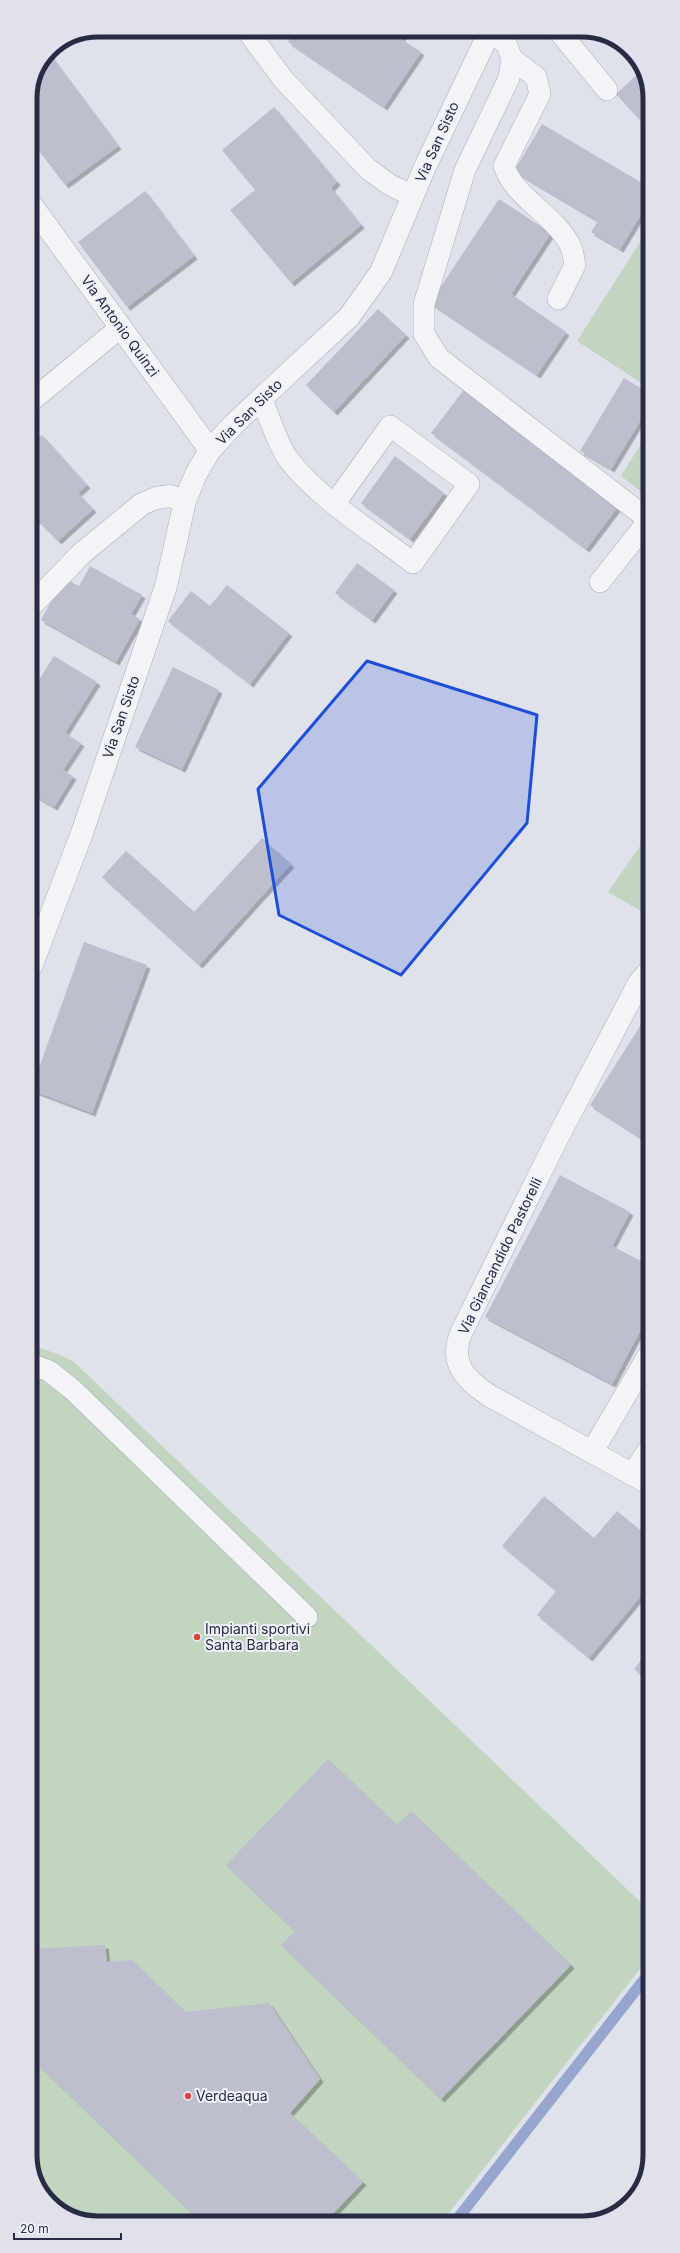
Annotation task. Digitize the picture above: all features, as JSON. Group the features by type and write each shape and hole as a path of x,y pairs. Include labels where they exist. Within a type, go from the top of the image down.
{"street":[{"name":"Via San Sisto","path":"37,951 82,833 166,586 185,501 196,474 210,450 261,398 349,317 364,299 381,272 427,162 488,37"},
{"name":"Via Antonio Quinzi","path":"37,212 210,450"},
{"path":"37,600 81,554 142,504 156,498 170,496 185,501"},
{"name":"Via Giancandido Pastorelli","path":"641,1479 473,1386 463,1374 460,1367 458,1344 462,1331 560,1133 639,983 643,979"},
{"path":"592,1452 643,1367"}],"lane":[{"path":"252,37 283,79 368,169 390,185 413,196"},
{"path":"497,37 506,43 512,59 509,78 465,170 424,304 424,334 439,358 643,515"},
{"path":"564,37 607,90"},
{"path":"512,59 536,78 540,94 504,166 508,179 551,221 571,247 575,265 558,300"},
{"path":"37,396 121,327"},
{"path":"261,398 288,458 308,481 335,503 413,563 469,484 390,426 335,503"},
{"path":"600,582 643,528"},
{"path":"37,1367 49,1372 73,1390 307,1616"}],"highlighted area":[{"path":"367,661 537,715 527,823 401,975 279,915 258,789"}],"green space":[{"path":"642,239 643,240 643,384 577,341"},
{"path":"643,441 643,493 621,476"},
{"path":"643,842 643,912 608,892"},
{"name":"Impianti sportivi Santa Barbara","path":"37,1347 60,1355 74,1362 643,1904 643,1965 447,2216 94,2216 74,2211 58,2201 45,2186 38,2167 37,2155"}],"building":[{"path":"291,37 402,37 401,39 421,52 384,107 288,42"},
{"path":"52,58 118,146 65,185 37,148 38,86 47,64"},
{"path":"638,74 642,86 643,123 616,94"},
{"path":"274,107 337,182 331,188 361,225 291,283 230,210 255,190 222,150"},
{"path":"542,124 643,183 643,211 620,249 591,232 598,221 514,171"},
{"path":"145,191 194,256 127,307 78,242"},
{"path":"499,199 551,233 511,294 566,332 537,375 430,303"},
{"path":"378,309 406,335 334,412 306,385"},
{"path":"624,378 643,389 643,416 611,469 580,451"},
{"path":"466,387 620,504 586,549 431,433"},
{"path":"42,435 87,485 78,493 93,509 58,541 37,520 37,440"},
{"path":"395,456 444,493 410,539 361,503"},
{"path":"357,563 394,590 372,620 335,593"},
{"path":"90,566 142,595 131,614 140,619 116,662 41,620 64,578 79,586"},
{"path":"227,585 289,633 250,684 168,621 191,591 210,606"},
{"path":"54,656 97,682 65,733 81,743 63,770 73,776 54,807 37,797 37,683"},
{"path":"173,667 219,690 182,769 135,747"},
{"path":"262,838 291,864 199,965 102,877 126,851 194,912"},
{"path":"84,942 147,965 92,1113 37,1092 37,1073"},
{"path":"643,1021 643,1139 590,1105"},
{"path":"560,1175 630,1212 612,1246 643,1262 643,1325 612,1384 485,1317"},
{"path":"544,1496 594,1538 617,1511 643,1532 643,1593 589,1658 537,1615 556,1591 502,1546"},
{"path":"643,1658 643,1676 634,1669"},
{"path":"328,1759 397,1825 411,1811 571,1965 441,2099 281,1945 295,1931 226,1865"},
{"name":"Verdeaqua","path":"105,1945 107,1962 132,1960 185,2012 269,2003 320,2079 290,2113 363,2182 331,2216 195,2216 37,2064 37,1949"}],"waterway":[{"path":"460,2216 643,1981"}],"place":[{"name":"Impianti sportivi Santa Barbara","path":"197,1637"},
{"name":"Verdeaqua","path":"188,2096"}]}
